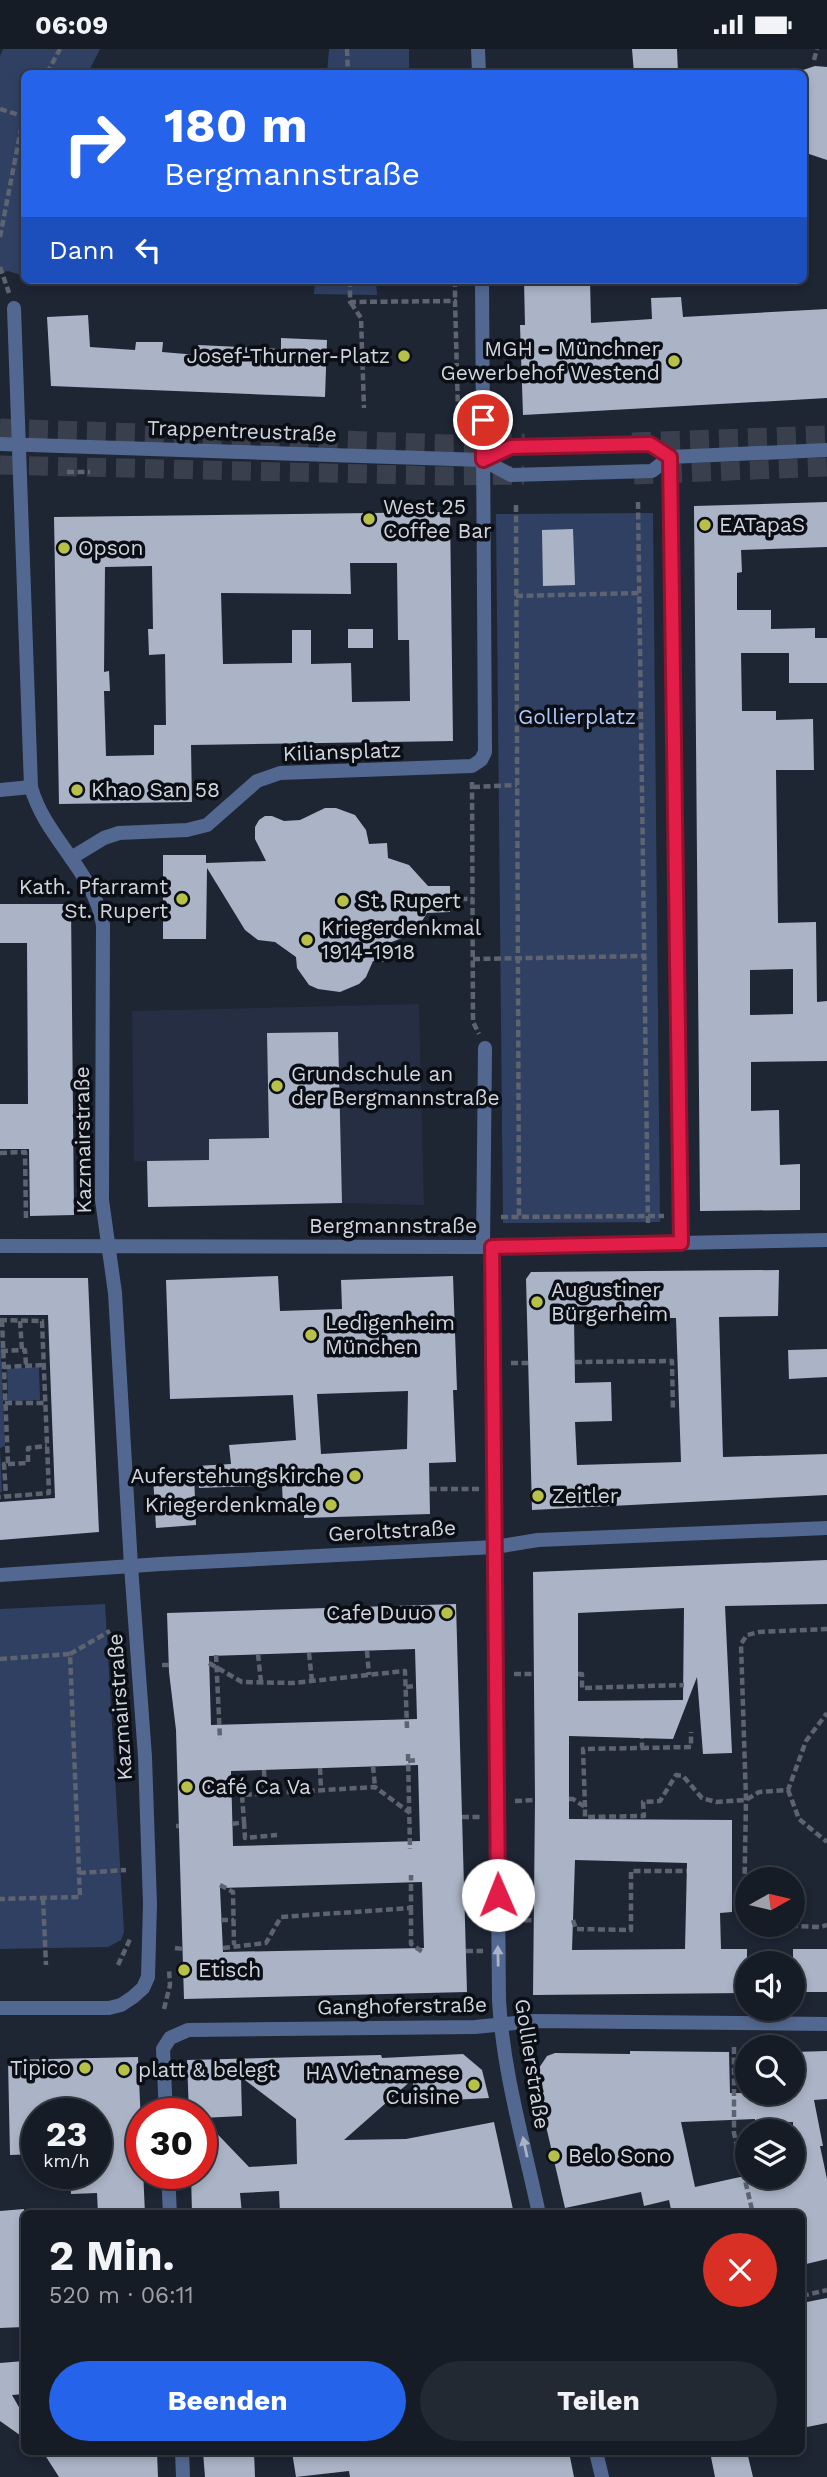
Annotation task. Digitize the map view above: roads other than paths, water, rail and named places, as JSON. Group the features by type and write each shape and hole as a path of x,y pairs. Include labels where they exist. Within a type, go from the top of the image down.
{"street":[{"path":"478,49 479,70"},
{"path":"482,284 483,460"},
{"name":"Kazmairstraße","path":"0,2008 109,2008 121,2005 143,1988 148,1977 150,1904 145,1757 115,1293 102,1200 103,925 91,887 39,810 31,787 14,308"},
{"name":"Trappentreustraße","path":"0,444 483,460 512,475 652,471 670,457 827,450"},
{"name":"Trappentreustraße","path":"483,460 511,447 650,444 670,457"},
{"path":"670,457 681,1243"},
{"name":"Kiliansplatz","path":"71,858 104,838 119,833 187,830 207,825 257,781 280,773 472,766 481,760 485,752 483,460"},
{"path":"0,790 31,787"},
{"path":"485,1048 483,1218 487,1247"},
{"name":"Bergmannstraße","path":"0,1246 487,1247 827,1240"},
{"name":"Gollierstraße","path":"487,1247 495,1547 500,2024 538,2210"},
{"name":"Geroltstraße","path":"0,1575 495,1547 538,1540 827,1528"},
{"name":"Ganghoferstraße","path":"165,2098 163,2049 170,2038 188,2030 475,2027 536,2021 827,2024"},
{"path":"169,2189 170,2210"},
{"path":"182,2455 183,2477"},
{"path":"597,2455 602,2477"}],"tunnel":[{"path":"0,428 450,444 525,443"},
{"path":"632,442 827,435"},
{"path":"0,465 448,476 524,475"},
{"path":"634,475 827,467"}],"place":[{"name":"Josef-Thurner-Platz","path":"404,356"},
{"name":"MGH - Münchner Gewerbehof Westend","path":"674,361"},
{"name":"West 25 Coffee Bar","path":"369,519"},
{"name":"EATapaS","path":"705,525"},
{"name":"Opson","path":"64,548"},
{"name":"Khao San 58","path":"77,790"},
{"name":"Kath. Pfarramt St. Rupert","path":"182,899"},
{"name":"St. Rupert","path":"343,901"},
{"name":"Kriegerdenkmal 1914-1918","path":"307,940"},
{"name":"Grundschule an der Bergmannstraße","path":"277,1086"},
{"name":"Augustiner Bürgerheim","path":"537,1302"},
{"name":"Ledigenheim München","path":"311,1335"},
{"name":"Auferstehungskirche","path":"355,1476"},
{"name":"Zeitler","path":"538,1496"},
{"name":"Kriegerdenkmale","path":"331,1505"},
{"name":"Cafe Duuo","path":"447,1613"},
{"name":"Café Ca Va","path":"187,1787"},
{"name":"Etisch","path":"184,1970"},
{"name":"Tipico","path":"85,2068"},
{"name":"platt & belegt","path":"124,2070"},
{"name":"HA Vietnamese Cuisine","path":"474,2085"},
{"name":"Belo Sono","path":"554,2156"}],"park label":[{"name":"Gollierplatz","path":"577,717"}]}
